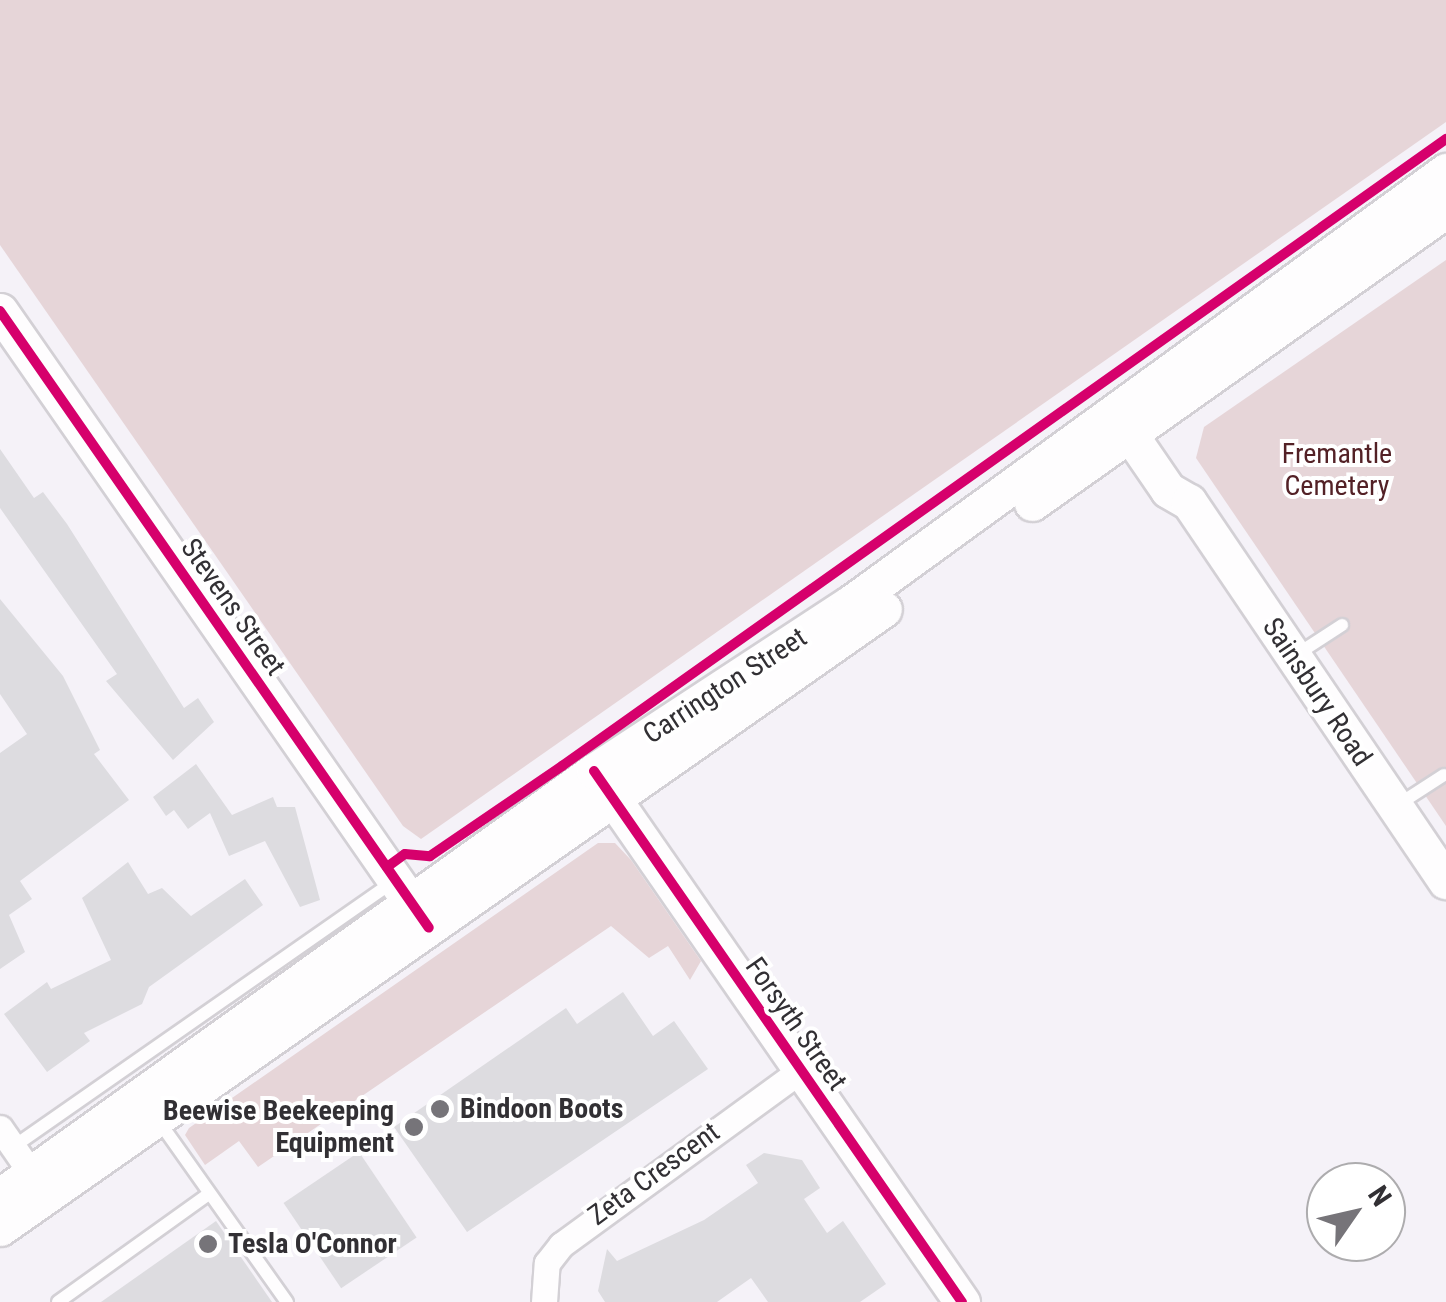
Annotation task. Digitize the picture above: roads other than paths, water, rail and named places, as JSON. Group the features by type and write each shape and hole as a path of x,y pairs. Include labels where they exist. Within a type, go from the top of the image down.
{"main road":[{"name":"Carrington Street","path":"23,1161 157,1118 413,904 614,800 1132,414 1446,171"},
{"name":"Carrington Street","path":"0,1196 23,1161 413,904 594,770 1446,210"},
{"name":"Stevens Street","path":"0,311 413,904"},
{"name":"Sainsbury Road","path":"1132,414 1186,474 1189,502 1446,881"},
{"name":"Forsyth Street","path":"594,770 962,1302"},
{"name":"Carrington Street","path":"0,1228 23,1161"}],"street":[{"name":"Zeta Crescent","path":"544,1302 546,1264 587,1221 801,1070"}],"lane":[{"path":"1294,656 1342,625"},
{"path":"1396,807 1444,774"},
{"path":"157,1118 287,1302"},
{"path":"58,1302 210,1194"},
{"path":"247,1266 250,1250"}],"place":[{"name":"Bindoon Boots","path":"440,1109"},
{"name":"Beewise Beekeeping Equipment","path":"414,1127"},
{"name":"Tesla O'Connor","path":"208,1244"}],"park label":[{"name":"Fremantle Cemetery","path":"1337,470"}]}
